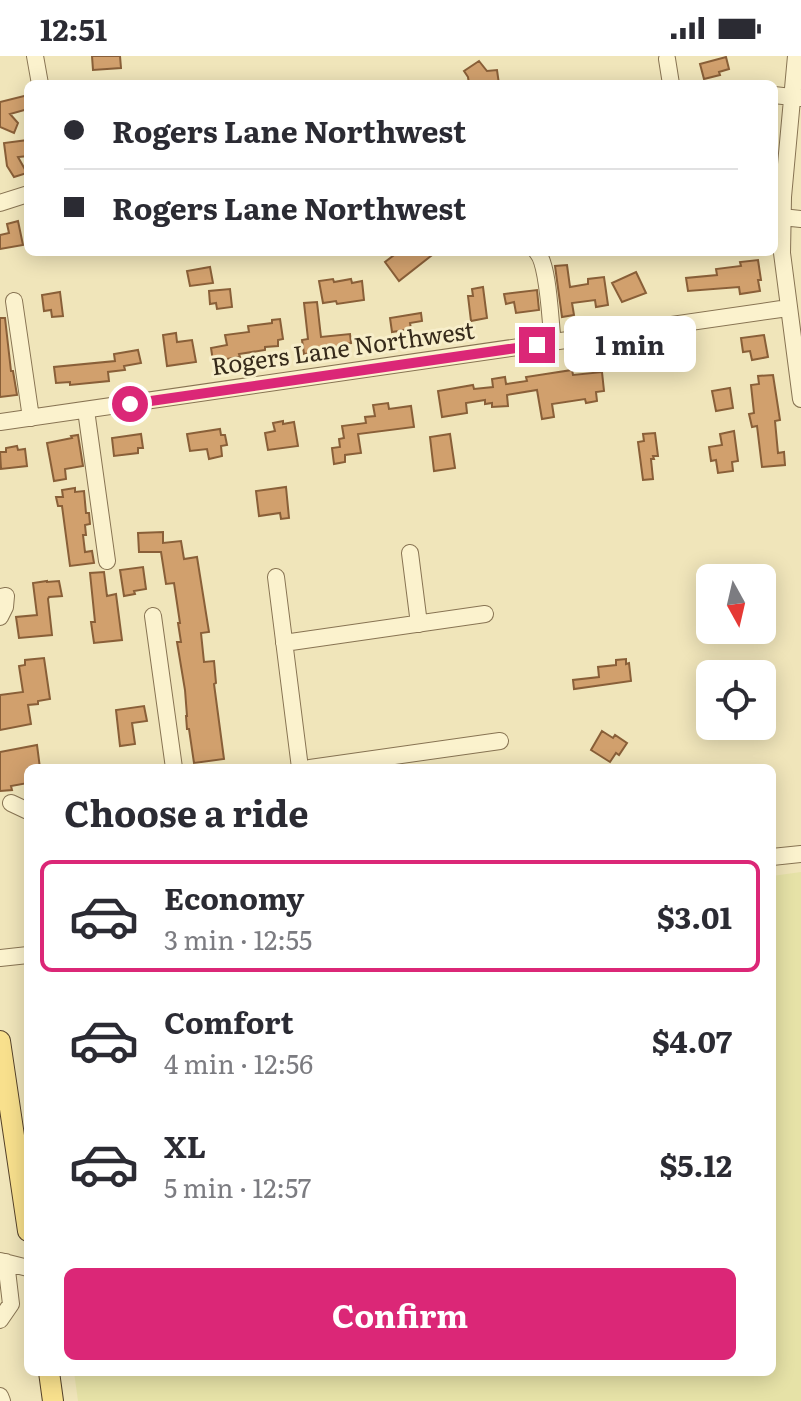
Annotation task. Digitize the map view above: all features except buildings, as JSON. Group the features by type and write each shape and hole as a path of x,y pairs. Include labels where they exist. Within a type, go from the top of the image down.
{"main road":[{"path":"0,1041 24,1204"},
{"path":"50,1376 53,1401"}],"street":[{"path":"35,56 39,80"},
{"path":"796,56 797,97 782,217 782,253 788,308 798,357 801,399"},
{"path":"667,59 670,80"},
{"path":"0,203 24,195"},
{"path":"782,217 801,219"},
{"path":"540,256 553,343"},
{"path":"14,301 31,418"},
{"name":"Rogers Lane Northwest","path":"0,422 788,308"},
{"path":"86,410 107,561"},
{"path":"410,553 419,624"},
{"path":"276,577 299,764"},
{"path":"0,597 6,596 0,617"},
{"path":"284,643 485,614"},
{"path":"153,616 173,764"},
{"path":"338,764 500,741"},
{"path":"11,803 24,809"},
{"path":"776,857 801,854"},
{"path":"0,958 24,955"},
{"path":"0,1320 11,1304 3,1262 24,1267"}],"shaded area":[{"path":"801,872 801,1401 78,1401 75,1376 776,1376 776,875"}],"route":[{"path":"130,404 537,345"}]}
